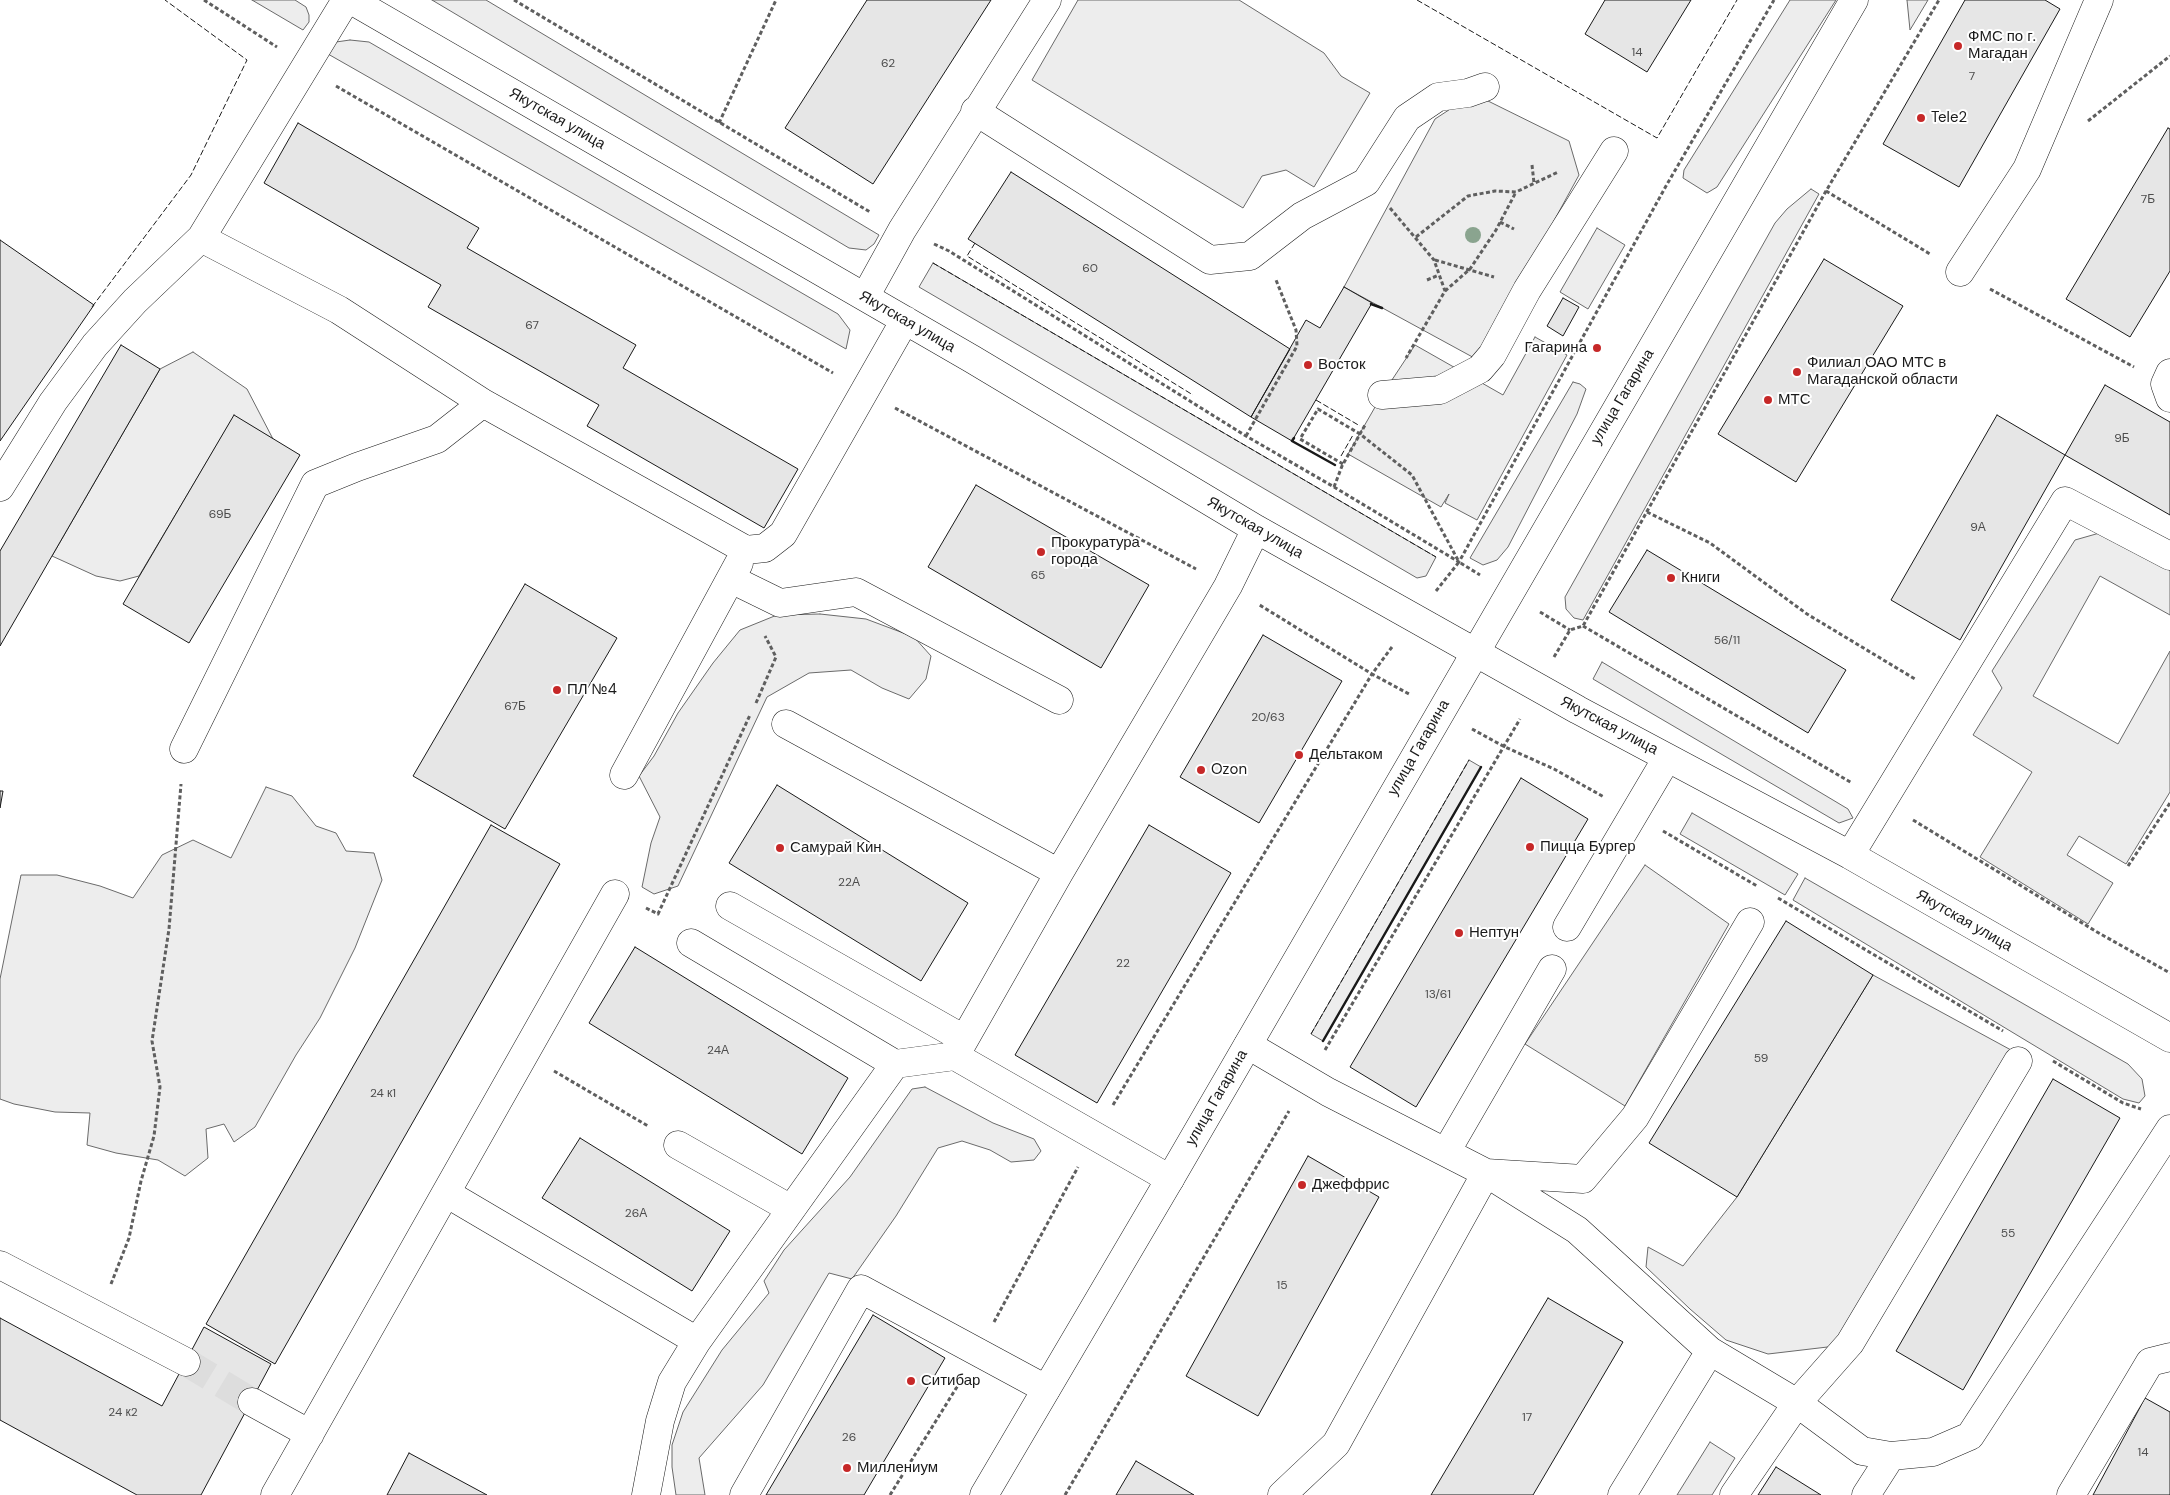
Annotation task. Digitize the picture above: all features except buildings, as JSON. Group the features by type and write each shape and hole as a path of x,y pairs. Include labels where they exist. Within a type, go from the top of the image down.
{"street":[{"path":"0,487 53,402 95,345 135,301 201,238 346,0"},
{"name":"Якутская улица","path":"351,0 905,320 1256,530 1666,758 1850,855 2170,1038"},
{"path":"865,297 902,230 975,111 1047,0"},
{"name":"улица Гагарина","path":"984,1495 1248,1045 1854,0"},
{"path":"1960,272 2027,169 2099,0"},
{"path":"975,111 1210,260 1250,256 1302,216 1366,182 1407,118 1438,96 1468,93 1486,87"},
{"path":"1382,395 1440,390 1480,369 1492,355 1527,290 1614,151"},
{"path":"201,238 339,310 483,403 746,550 765,548 783,534 905,320"},
{"path":"184,749 316,484 357,467 437,439 483,403"},
{"path":"1850,855 2065,501 2170,556"},
{"path":"646,1495 660,1421 672,1382 697,1341 895,1064 960,1048 1059,873 1228,586 1256,530"},
{"path":"624,775 746,550"},
{"path":"726,588 780,602 856,592 1058,700"},
{"path":"786,724 1059,873"},
{"path":"1567,927 1666,758"},
{"path":"275,1495 615,894"},
{"path":"730,906 1170,1179"},
{"path":"1486,1173 1583,1179 1635,1117 1750,922"},
{"path":"690,943 895,1064"},
{"path":"1446,1152 1552,969"},
{"path":"1248,1045 1308,1079 1486,1173 1577,1230 1710,1351 1797,1402 1862,1451 1891,1456 1933,1452 1970,1436 2170,1129"},
{"path":"1734,1495 1797,1402 1850,1343 2018,1061"},
{"path":"678,1145 792,1209"},
{"path":"1282,1495 1336,1444 1486,1173"},
{"path":"446,1193 697,1341"},
{"path":"0,1265 186,1362"},
{"path":"744,1495 861,1289 1046,1389"},
{"path":"1622,1495 1710,1351"},
{"path":"2071,1495 2150,1362 2170,1358"},
{"path":"252,1402 310,1434"},
{"path":"1866,1495 1891,1456"}],"path":[{"path":"204,0 269,41 305,68"},
{"path":"719,123 776,0"},
{"path":"1065,1495 1505,747 1570,630 1583,626 1826,191 1939,0"},
{"path":"2087,122 2170,56"},
{"path":"1532,166 1534,183"},
{"path":"1416,237 1468,196 1495,191 1516,192 1559,172"},
{"path":"1826,191 1960,272 2168,385"},
{"path":"1334,486 1343,464 1382,395 1415,345 1445,291 1470,269 1500,222 1516,192"},
{"path":"1394,212 1434,260 1445,291"},
{"path":"1500,222 1514,229"},
{"path":"1246,436 1298,346 1296,330 1262,247"},
{"path":"1434,260 1470,269 1527,290"},
{"path":"1427,280 1439,276"},
{"path":"1343,464 1300,440 1318,410 1360,434 1412,475 1459,562"},
{"path":"1647,512 1710,543 1807,614 1946,698"},
{"path":"615,894 658,914 776,657 756,621 726,588"},
{"path":"1505,747 1554,769 1761,888"},
{"path":"99,1317 129,1238 141,1181 154,1136 160,1087 152,1041 168,929 184,749"},
{"path":"2128,866 2170,803"},
{"path":"1769,893 2010,1035"},
{"path":"525,1053 678,1145"},
{"path":"2050,1059 2123,1103 2142,1110"},
{"path":"890,1495 978,1352"}],"shaded area":[{"path":"252,0 295,0 306,7 309,22 303,30"},
{"path":"432,0 486,0 879,235 874,244 866,250 849,248"},
{"path":"1078,0 1239,0 1324,53 1341,76 1370,93 1314,187 1286,170 1262,176 1243,208 1032,80"},
{"path":"1790,0 1836,0 1717,187 1707,193 1683,178 1684,170"},
{"path":"1907,0 1928,0 1910,30"},
{"path":"350,40 369,42 838,314 850,330 846,349 328,54 336,42"},
{"path":"1486,100 1569,141 1579,175 1478,360 1344,287 1435,119 1458,104"},
{"path":"1811,189 1819,194 1583,620 1574,618 1566,609 1565,597 1775,223 1787,209"},
{"path":"1597,228 1625,245 1588,309 1560,292"},
{"path":"933,263 1436,557 1426,576 1417,578 919,287"},
{"path":"1535,337 1567,355 1477,520 1445,503 1449,494 1441,507 1348,454 1382,395 1415,345 1503,395"},
{"path":"193,352 247,389 273,439 234,416 139,576 120,581 96,576 52,556 160,369"},
{"path":"1573,382 1580,384 1586,389 1577,414 1508,547 1497,560 1483,565 1470,558"},
{"path":"2103,532 2170,570 2170,615 2100,576 2033,696 2118,744 2170,651 2170,792 2126,864 2079,836 2067,855 2113,883 2088,924 1980,857 2032,772 1973,735 2002,688 1992,671 2075,540"},
{"path":"820,614 866,619 914,637 931,656 926,679 909,699 882,688 851,670 809,673 767,697 678,886 654,894 642,887 651,843 660,817 639,776 654,756 678,713 713,663 740,630 777,615"},
{"path":"1602,662 1848,809 1853,818 1839,823 1593,679"},
{"path":"1469,760 1481,767 1323,1041 1311,1034"},
{"path":"266,787 292,796 316,826 336,833 346,851 374,853 382,880 355,948 320,1018 296,1055 255,1127 234,1142 224,1124 206,1129 208,1158 185,1176 158,1160 116,1153 87,1145 90,1113 55,1112 14,1104 0,1099 0,979 21,875 57,875 100,886 133,898 162,855 193,840 231,858"},
{"path":"1692,813 1798,874 1785,895 1680,834"},
{"path":"1645,865 1729,924 1625,1106 1525,1044"},
{"path":"1805,878 2128,1064 2142,1079 2145,1096 2139,1103 2123,1099 1793,900"},
{"path":"1873,975 2011,1050 1836,1346 1768,1354 1726,1340 1646,1267 1648,1247 1683,1266 1737,1197"},
{"path":"925,1087 993,1123 1034,1139 1041,1151 1034,1160 1011,1162 990,1150 962,1141 938,1148 896,1216 852,1279 829,1273 763,1385 699,1458 705,1495 676,1495 672,1467 672,1445 683,1412 722,1350 769,1293 764,1281 784,1250 850,1177 912,1089"},
{"path":"1710,1442 1735,1458 1712,1495 1677,1495"}],"tunnel":[{"path":"186,1362 252,1402"}],"fence":[{"path":"92,307 191,175 247,60 165,0"},
{"path":"1417,0 1657,138 1737,0"},
{"path":"975,243 967,256 1193,395"},
{"path":"933,263 1436,557"},
{"path":"1316,400 1360,426"},
{"path":"1341,456 1353,435"},
{"path":"1311,1034 1469,760"}],"wall":[{"path":"1371,304 1382,308"},
{"path":"1294,438 1292,441 1335,465"},
{"path":"1323,1041 1481,767"}],"place":[{"name":"ФМС по г. Магадан","path":"1958,46"},
{"name":"Tele2","path":"1921,118"},
{"name":"Гагарина","path":"1597,348"},
{"name":"Восток","path":"1308,365"},
{"name":"Филиал ОАО МТС в Магаданской области","path":"1797,372"},
{"name":"МТС","path":"1768,400"},
{"name":"Прокуратура города","path":"1041,552"},
{"name":"Книги","path":"1671,578"},
{"name":"ПЛ №4","path":"557,690"},
{"name":"Дельтаком","path":"1299,755"},
{"name":"Ozon","path":"1201,770"},
{"name":"Пицца Бургер","path":"1530,847"},
{"name":"Самурай Кин","path":"780,848"},
{"name":"Нептун","path":"1459,933"},
{"name":"Джеффрис","path":"1302,1185"},
{"name":"Ситибар","path":"911,1381"},
{"name":"Миллениум","path":"847,1468"}]}
